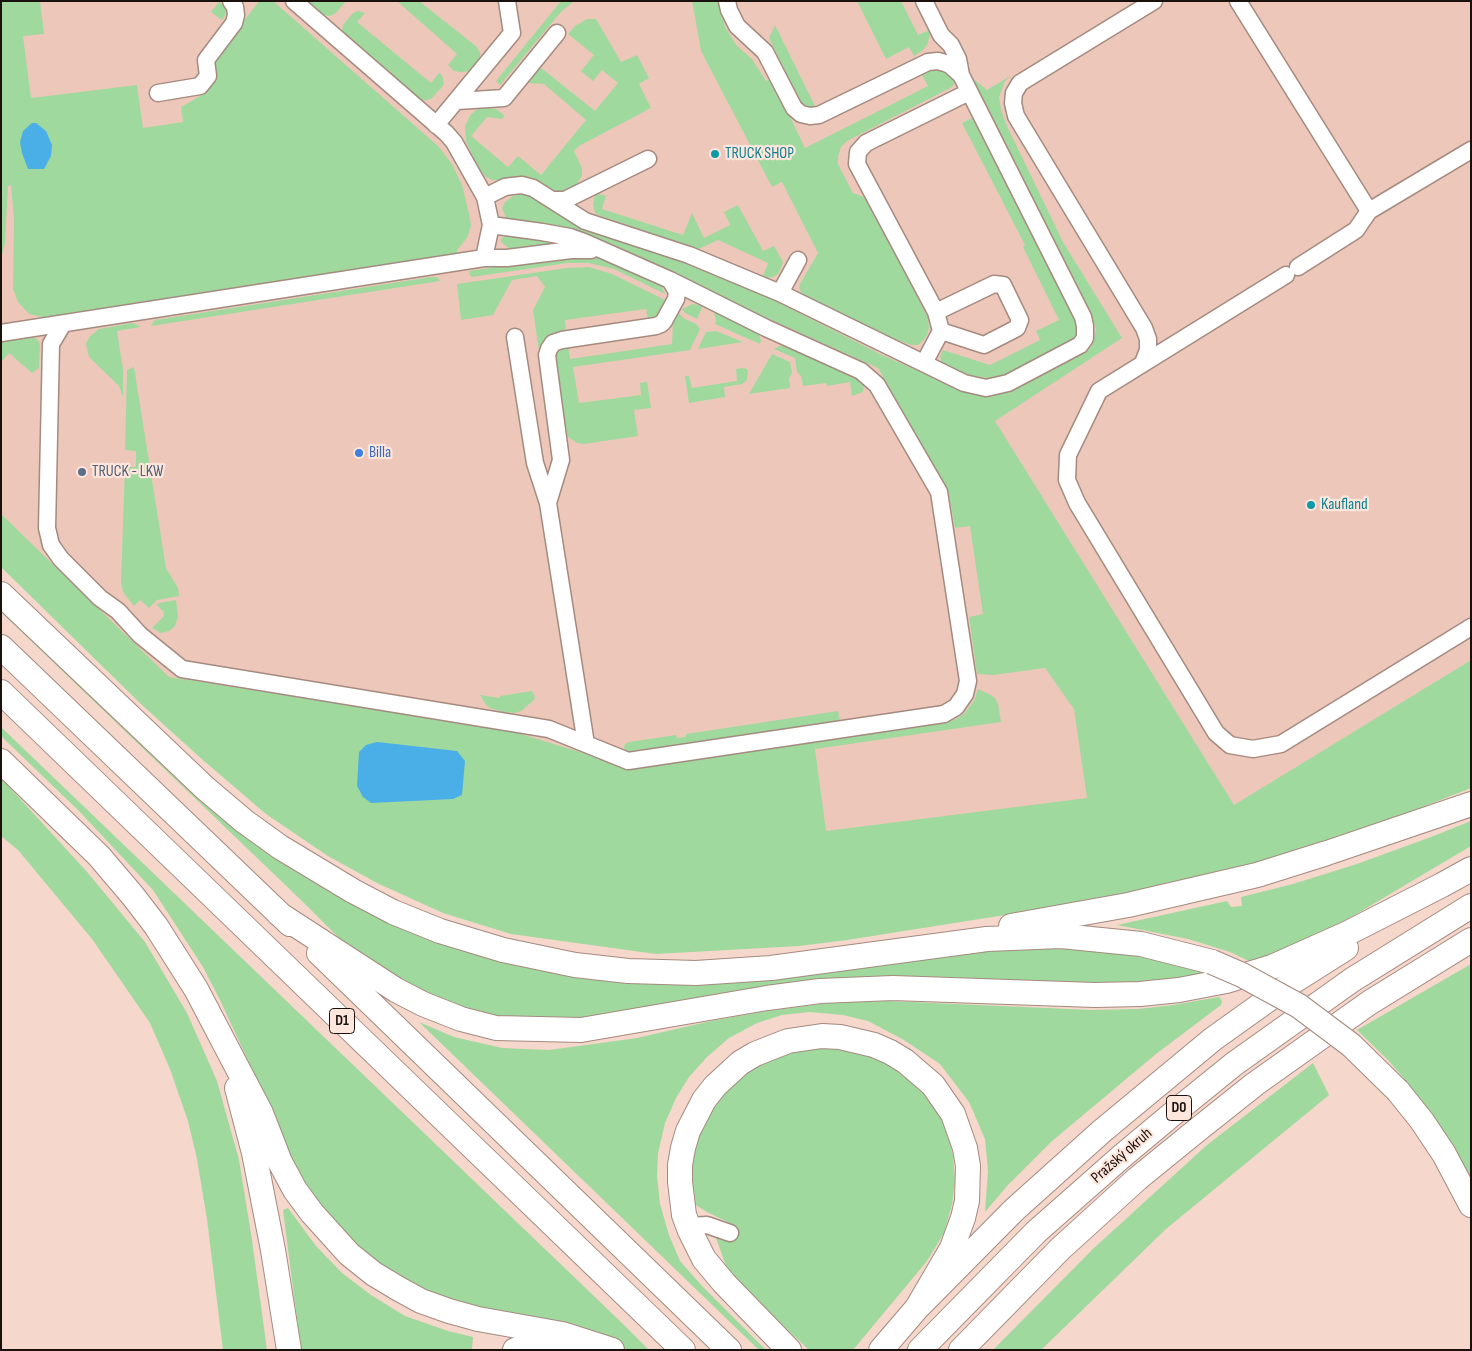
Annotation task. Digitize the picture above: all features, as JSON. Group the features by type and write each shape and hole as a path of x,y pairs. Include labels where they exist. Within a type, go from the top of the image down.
{"highway":[{"path":"1,594 154,741 244,821 316,870 393,912 440,930 503,950 575,965 628,971 696,973 771,968 987,939 1061,936 1141,944 1212,962 1272,990 1299,1006 1345,1040 1375,1067 1398,1091 1422,1121 1444,1154 1471,1205"},
{"name":"D1","path":"1,647 729,1350"},
{"name":"D1","path":"1,692 683,1350"},
{"path":"1,761 99,856 156,926 196,989 261,1112 280,1162 291,1183 312,1214 349,1254 374,1274 421,1301 478,1319 562,1334 612,1350"},
{"path":"858,956 992,929 1128,905 1239,879 1327,853 1471,804"},
{"path":"279,914 396,990 423,1004 461,1019 496,1028 581,1030 767,998 820,991 893,988 1140,994 1179,990 1226,981 1272,967 1348,933 1471,869"},
{"path":"881,1350 917,1308 1021,1203 1102,1131 1213,1039 1297,979 1442,885"},
{"name":"Pražský okruh","path":"920,1350 1036,1232 1176,1110 1234,1064 1352,980 1471,906"},
{"name":"Pražský okruh","path":"962,1350 1060,1249 1137,1179 1196,1131 1255,1084 1369,1003 1471,940"},
{"path":"196,989 223,1047 241,1100 252,1144 273,1250 289,1350"},
{"path":"789,1350 714,1272 696,1246 688,1226 681,1199 680,1165 683,1148 688,1131 700,1108 715,1086 727,1074 755,1054 771,1046 805,1038 840,1037 874,1045 906,1061 932,1084 953,1114 965,1148 968,1183 963,1218 952,1248 917,1308"},
{"path":"515,1350 532,1345 567,1346 581,1350"}],"lane":[{"path":"158,93 200,86 208,76 206,60 234,23 236,15 231,1"},
{"path":"294,1 436,124 454,142 485,197 491,225 484,258"},
{"path":"436,124 512,33 508,1"},
{"path":"727,1 737,26 765,52 794,108 801,114 810,116 819,114 928,62 938,61 950,65 961,75"},
{"path":"485,197 505,187 522,185 533,188 585,221 689,255 780,293 964,383 986,388 1008,383 1080,344 1085,338 1085,326 1083,317 969,92 951,45 941,35 924,1"},
{"path":"1143,364 1148,350 1148,339 1144,328 1016,116 1013,104 1014,93 1020,83 1154,1"},
{"path":"1238,1 1369,211"},
{"path":"457,101 504,98 557,33"},
{"path":"924,363 941,331 936,312 857,164 858,152 866,143 969,92"},
{"path":"1471,150 1369,211 1356,230 1099,391 1068,455 1067,480 1077,503 1216,733 1230,745 1253,749 1281,744 1471,627"},
{"path":"553,200 565,200 648,159"},
{"path":"63,324 51,344 47,528 51,545 61,559 100,598 118,611 140,635 182,669 549,729 628,761 944,714 956,708 965,694 968,681 939,492 877,385 861,371 609,253 570,238 491,225"},
{"path":"1,333 484,258 507,258 571,250 609,253"},
{"path":"780,293 798,260"},
{"path":"548,503 561,460 547,355 549,349 553,343 562,340 661,324 676,299 677,292 670,280"},
{"path":"936,312 994,284 1003,285 1020,320 1017,328 984,345 941,331"},
{"path":"515,337 535,463 548,503 586,744"},
{"path":"688,1226 707,1224 730,1233"}],"shaded area":[{"path":"1,1 1471,1 1471,660 1235,805 821,840 163,693 1,566"}],"green space":[{"path":"1,1 40,1 44,34 23,36 31,98 137,85 143,128 183,122 181,107 207,92 214,81 212,63 259,1 273,1 438,146 452,164 462,185 471,226 467,238 457,250 457,255 47,318 29,314 18,302 13,289 14,221 11,185 8,186 5,243 1,259"},
{"path":"306,1 346,1 336,13 330,16 321,15"},
{"path":"397,1 419,1 477,47 480,59 477,64 470,71 454,71 448,65 457,54"},
{"path":"561,1 574,1 560,13 500,85 496,81"},
{"path":"692,1 719,1 725,27 737,46 752,59 766,81 772,79 805,148 928,86 921,73 930,69 939,68 946,71 955,82 952,87 847,141 841,147 838,156 838,164 853,193 867,198 928,318 929,328 927,335 918,345 911,345 892,338 802,294 799,288 800,284 818,253 782,182 772,187 701,51"},
{"path":"857,1 901,1 918,35 929,30 930,35 927,45 914,56 909,47 886,59"},
{"path":"219,2 226,11 222,20 211,12"},
{"path":"358,11 365,13 357,22 431,83 439,73 442,75 444,83 431,99 423,101 419,99 345,37 342,32 343,25 353,13"},
{"path":"587,19 596,19 621,62 637,55 649,78 639,84 651,108 579,146 574,151 582,168 582,176 575,187 562,193 526,176 501,180 492,180 486,177 478,167 466,141 465,126 471,114 478,109 496,109 504,116 502,119 487,117 471,136 508,167 518,156 541,175 586,120 544,84 527,83 540,67 595,111 618,83 602,70 593,81 581,71 594,55 568,34 575,26"},
{"path":"775,25 815,106 807,107 800,102 769,38"},
{"path":"1012,75 1005,81 999,97 1006,124 1063,242 1122,338 995,421 1234,805 1471,660 1471,788 1392,819 1301,850 1204,876 1024,912 847,940 799,946 656,954 511,934 443,913 377,883 328,856 266,814 142,705 1,567 1,514 169,677 508,730 629,767 945,723 964,714 974,701 978,689 995,698 1001,722 815,749 826,831 1087,798 1074,709 1045,668 993,675 977,674 969,617 983,614 970,526 955,528 948,490 878,368 605,245 507,220 502,208 505,202 513,196 520,194 533,197 608,236 684,263 767,297 884,356 971,394 995,395 1009,392 1087,351 1093,344 1096,329 971,77 987,90"},
{"path":"972,118 1077,322 1077,335 1069,344 1004,375 988,378 967,375 942,363 940,357 943,350 990,365 1040,340 1036,331 1059,320 1023,247 1025,245 962,123"},
{"path":"595,195 606,196 602,209 683,235 692,213 704,238 730,225 724,212 738,205 763,251 774,246 783,262 781,268 778,274 767,278 763,276 768,263 718,240 699,249 601,216 595,213 593,204"},
{"path":"508,234 550,239 551,246 510,249 501,242 501,239"},
{"path":"590,256 606,259 661,285 665,294 614,269 588,263 567,263 472,277 469,271 565,257"},
{"path":"589,267 612,274 665,300 663,310 659,316 648,322 646,309 565,320 566,332 544,340 539,351 533,310 545,287 537,276 512,280 493,315 461,320 457,284 567,268"},
{"path":"437,277 440,281 151,326 155,320"},
{"path":"693,304 703,306 697,319 685,313 682,309"},
{"path":"716,311 759,334 760,344 715,324 714,314"},
{"path":"678,313 696,324 700,329 690,350 573,367 579,403 641,395 640,383 647,382 651,408 634,410 638,436 584,444 577,443 567,436 555,356 557,352 568,346 570,359 672,344 673,323"},
{"path":"132,323 140,327 117,331 123,369 123,397 119,386 89,357 86,344 89,337 99,329"},
{"path":"716,331 743,342 698,349 706,332"},
{"path":"31,337 37,339 40,344 39,368 32,373 9,353 2,361 1,387 1,341"},
{"path":"780,346 792,347 857,379 864,385 863,392 852,396 850,382 827,386 826,383 803,386 801,376 797,372 795,358 774,349"},
{"path":"772,354 790,362 792,373 789,378 790,388 749,394"},
{"path":"134,367 166,568 178,588 179,596 157,600 149,608 140,600 134,606 123,592 121,582 125,467 136,467 136,451 125,450 127,370"},
{"path":"736,369 747,369 747,380 742,384 724,387 725,397 689,403 685,376 689,376 692,388 737,381"},
{"path":"176,600 178,617 175,626 169,631 161,633 152,628 164,616 164,612 157,605"},
{"path":"1,603 321,882 609,974 1025,946 1114,948 1206,973 1167,983 1019,985 621,1016 506,1022 424,997 347,946 1,612"},
{"path":"532,691 535,697 534,700 521,711 515,713 490,708 480,695 500,698 500,696"},
{"path":"838,711 840,722 631,752 626,752 624,748 625,744 629,742 676,735 677,738 686,737 686,734"},
{"path":"1,727 649,1350 621,1350 461,1311 359,1256 294,1171 258,1082 220,1000 203,967 153,890 80,812 1,736"},
{"path":"1,778 88,873 145,942 187,1013 217,1081 239,1160 267,1350 223,1350 207,1219 197,1159 188,1121 170,1069 150,1023 92,939 18,850 1,836"},
{"path":"1471,821 1471,846 1353,916 1306,940 1251,962 1230,952 1188,939 1117,925 1227,901 1231,907 1242,906 1241,897 1293,884 1357,864"},
{"path":"1471,964 1471,1181 1430,1114 1407,1082 1388,1060 1357,1030"},
{"path":"1219,997 1222,1001 1221,1005 1156,1054 1051,1142 1008,1185 985,1212 988,1171 985,1139 969,1102 940,1064 904,1040 868,1021 843,1015 810,1012 782,1015 757,1023 729,1038 707,1057 689,1077 676,1098 665,1123 658,1153 657,1176 660,1204 669,1235 680,1261 702,1286 766,1350 759,1350 419,1022 454,1037 502,1048 549,1050 637,1038 711,1021 836,1002 888,1001 1091,1010 1138,1009"},
{"path":"806,1043 878,1055 919,1085 935,1107 948,1133 953,1156 955,1181 952,1205 944,1233 927,1261 853,1350 809,1350 757,1301 726,1266 715,1235 734,1239 738,1227 694,1204 690,1185 692,1153 698,1129 739,1071"},
{"path":"1313,1063 1329,1095 1166,1229 1041,1350 993,1350 1094,1248 1207,1145"},
{"path":"288,1208 316,1246 342,1273 371,1295 405,1316 448,1331 473,1337 472,1349 301,1350 283,1210"}],"water":[{"path":"32,123 36,123 46,131 52,145 51,156 44,169 28,169 22,153 20,142 23,131"},
{"path":"377,742 457,751 465,761 462,795 453,799 371,803 363,797 357,786 359,752 366,745"}],"place":[{"name":"TRUCK SHOP","path":"715,154"},
{"name":"Billa","path":"359,453"},
{"name":"TRUCK - LKW","path":"82,472"},
{"name":"Kaufland","path":"1311,505"}]}
